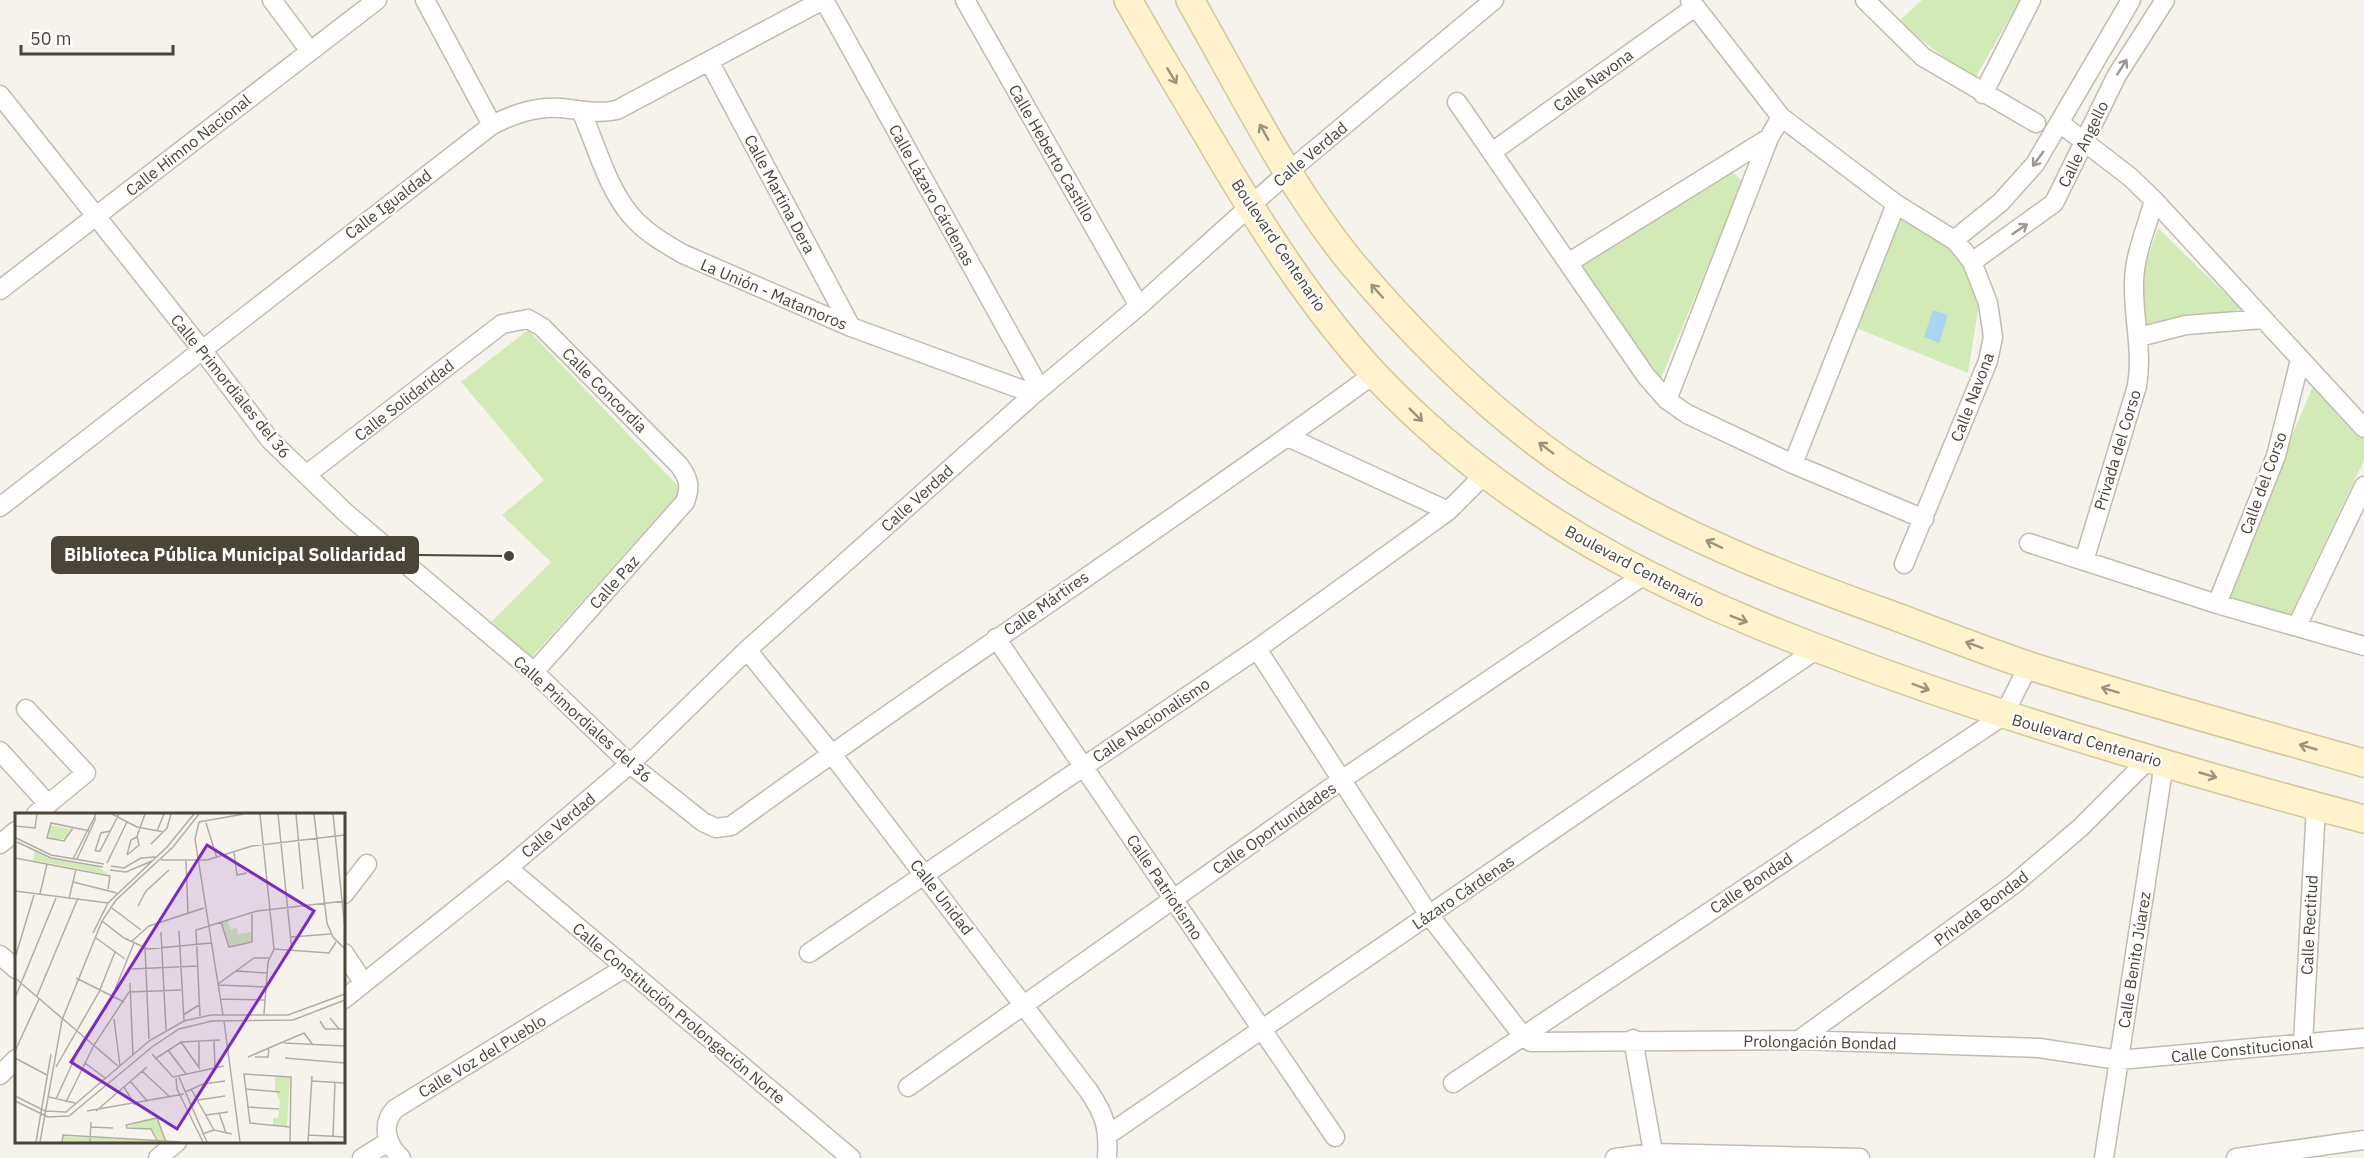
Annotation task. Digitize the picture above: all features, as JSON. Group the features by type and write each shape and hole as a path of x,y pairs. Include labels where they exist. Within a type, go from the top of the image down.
{"main road":[{"name":"Boulevard Centenario","path":"1128,0 1250,207 1308,293 1374,374 1422,421 1484,475 1553,523 1644,575 1728,614 1817,649 2002,716 2364,819"},
{"path":"1190,0 1287,173 1350,260 1416,334 1502,415 1576,471 1659,518 1734,554 1844,598 2029,665 2364,763"}],"street":[{"path":"272,0 310,51"},
{"name":"Calle Himno Nacional","path":"0,290 377,0"},
{"path":"425,0 492,125"},
{"name":"Calle Igualdad","path":"0,507 203,351 329,249 492,125 521,112 542,108 562,108 599,114 617,110 823,0"},
{"name":"Calle Lázaro Cárdenas","path":"823,0 1037,391"},
{"name":"Calle Heberto Castillo","path":"965,0 1139,306"},
{"name":"Calle Verdad","path":"345,998 508,868 630,764 747,650 1037,391 1139,306 1287,173 1494,0"},
{"path":"1865,0 1923,57 2036,123"},
{"path":"1983,93 2031,0"},
{"name":"Calle Angello","path":"1954,240 2020,183 2046,148 2131,0"},
{"name":"Calle Angello","path":"1972,262 2054,203 2065,185 2083,140 2117,75 2165,0"},
{"name":"Calle Navona","path":"1492,152 1692,4 1781,117 1896,204 1954,240 1972,262 1988,303 1993,337 1988,361 1904,564"},
{"name":"Calle Martina Dera","path":"709,61 851,327"},
{"name":"Calle Primordiales del 36","path":"0,95 203,351 270,440 382,545 534,672 630,764 703,822 716,828"},
{"path":"1457,102 1646,376 1667,400 1687,414 1793,464 1924,519"},
{"name":"La Unión - Matamoros","path":"582,113 616,191 635,220 658,240 682,254 851,327 1037,391"},
{"path":"1667,400 1768,138 1781,117"},
{"path":"2060,123 2154,200 2364,428"},
{"path":"1568,263 1768,138"},
{"name":"Privada del Corso","path":"2084,561 2137,386 2140,360 2134,282 2136,261 2154,200"},
{"path":"1793,464 1896,204"},
{"name":"Calle Concordia","path":"502,324 528,319 542,327 679,465 687,476 690,489"},
{"path":"2139,337 2186,325 2263,319"},
{"name":"Calle Solidaridad","path":"306,476 502,324"},
{"name":"Calle del Corso","path":"2217,603 2276,456 2300,360"},
{"name":"Calle Mártires","path":"716,828 731,826 831,753 1288,437 1374,374"},
{"path":"1288,437 1448,511"},
{"name":"Calle Nacionalismo","path":"809,953 1257,649 1448,511 1484,475"},
{"path":"2296,626 2364,486"},
{"name":"Calle Paz","path":"534,672 685,502 690,489"},
{"path":"2029,543 2217,603 2364,646"},
{"name":"Calle Oportunidades","path":"908,1087 1340,782 1644,575"},
{"name":"Calle Patriotismo","path":"996,638 1335,1137"},
{"path":"1257,649 1340,782 1429,915 1522,1036"},
{"name":"Lázaro Cárdenas","path":"1109,1134 1817,649"},
{"name":"Calle Unidad","path":"747,650 831,753 1025,1004 1100,1107 1109,1134 1107,1158"},
{"name":"Calle Bondad","path":"1453,1083 2002,716 2029,665"},
{"path":"0,751 42,809 86,773 27,709"},
{"name":"Privada Bondad","path":"1799,1040 2013,885 2157,761"},
{"name":"Calle Benito Júarez","path":"2104,1158 2119,1060 2157,761"},
{"name":"Calle Rectitud","path":"2302,1043 2316,807"},
{"path":"0,844 15,832"},
{"path":"345,893 367,864"},
{"name":"Calle Constitución Prolongación Norte","path":"508,868 851,1158"},
{"path":"345,954 363,982"},
{"path":"0,955 15,968"},
{"name":"Calle Voz del Pueblo","path":"388,1142 388,1117 395,1109 627,968"},
{"name":"Prolongación Bondad","path":"1522,1036 1539,1043 1633,1039 1799,1040 2038,1048 2119,1060"},
{"name":"Calle Constitucional","path":"2119,1060 2364,1038"},
{"path":"1633,1039 1653,1155"},
{"path":"0,1075 15,1060"},
{"path":"2236,1158 2364,1140"},
{"path":"362,1158 388,1142 400,1158"},
{"path":"1615,1158 1653,1155 1860,1158"}],"green space":[{"path":"1922,0 2020,0 1974,80 1898,22"},
{"path":"1730,170 1743,182 1659,383 1574,267"},
{"path":"1899,213 1949,248 1967,270 1979,304 1968,373 1856,328"},
{"path":"2158,228 2243,311 2142,326 2138,284"},
{"path":"528,330 682,490 531,658 491,622 551,562 502,515 544,480 461,382"},
{"path":"2313,386 2364,439 2364,460 2289,618 2223,599"}],"water":[{"path":"1933,310 1948,315 1939,343 1924,337"}],"place":[{"name":"Biblioteca Pública Municipal Solidaridad","path":"509,556"}]}
